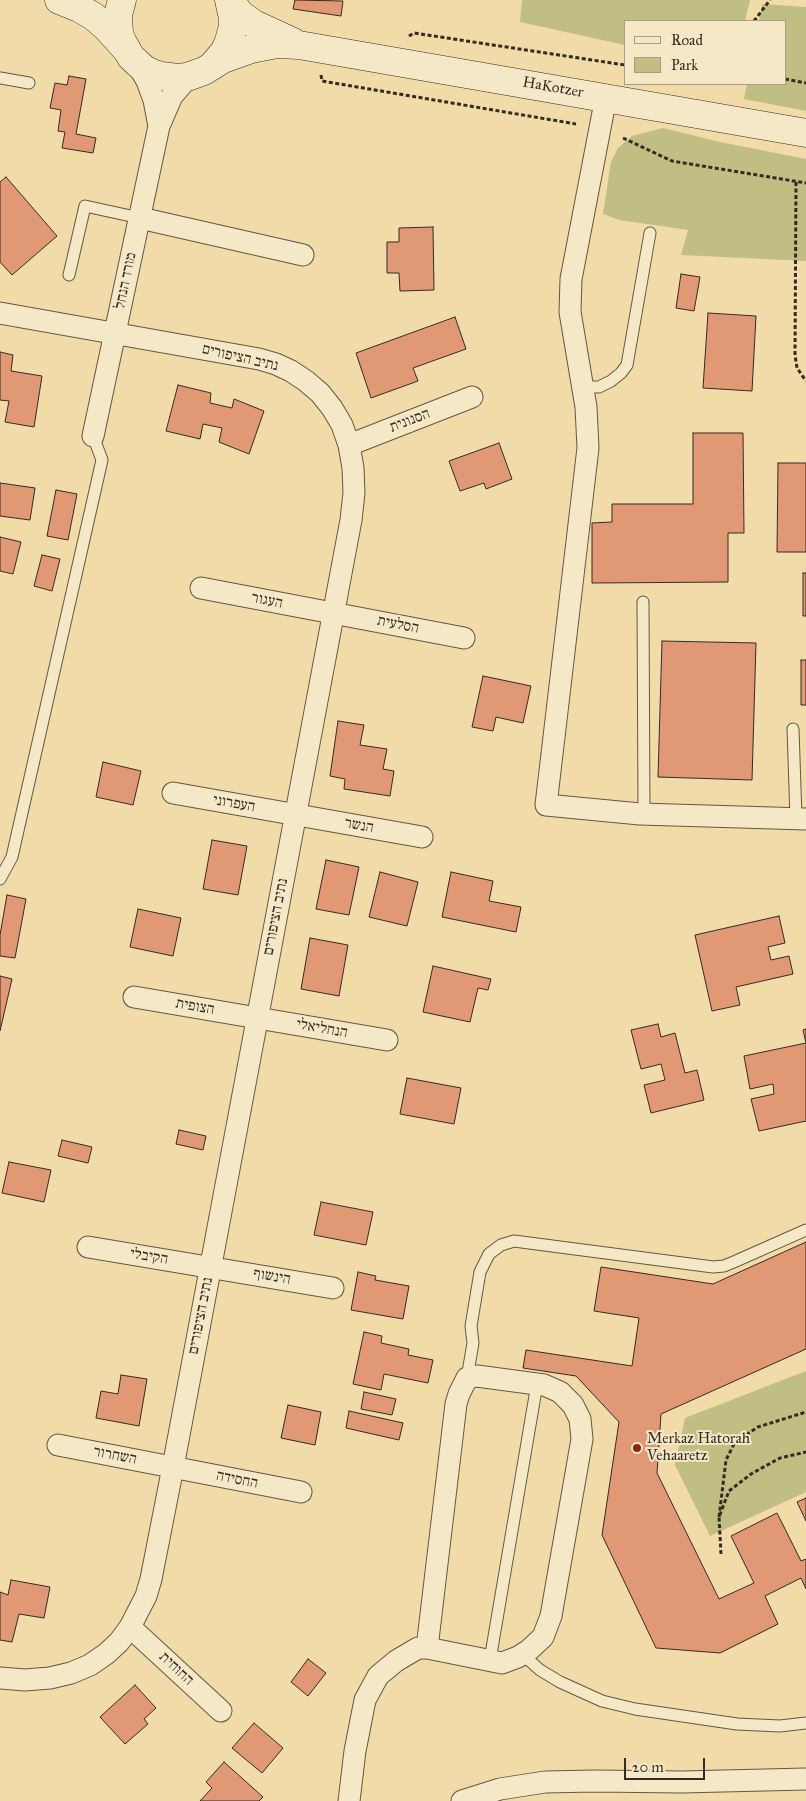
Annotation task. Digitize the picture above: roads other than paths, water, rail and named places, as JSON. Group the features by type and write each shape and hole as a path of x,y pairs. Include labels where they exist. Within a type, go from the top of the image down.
{"street":[{"path":"59,0 72,4 93,16 106,27 132,56"},
{"path":"122,0 118,15 119,32 132,56"},
{"path":"204,70 224,52 231,35 233,18 230,0"},
{"name":"HaKotzer","path":"230,0 240,14 254,24 276,36 308,46"},
{"name":"HaKotzer","path":"132,56 152,73 170,78 187,77 223,59 251,49 277,44 308,46 806,133"},
{"name":"מורד הנחל","path":"132,56 147,81 154,100 159,126"},
{"name":"מורד הנחל","path":"93,436 159,126 172,96 185,81 204,70"},
{"path":"606,97 570,279 570,312 588,427 587,468 546,805 644,814 801,818"},
{"path":"140,218 303,255"},
{"name":"נתיב הציפורים","path":"0,313 259,359 291,371 320,393 342,425 349,445 353,468 354,493 351,520 151,1579 146,1596 130,1627 119,1642 90,1665 71,1673 50,1678 0,1678"},
{"name":"הסנונית","path":"349,445 472,397"},
{"name":"העגור","path":"201,588 333,613"},
{"name":"הסלעית","path":"333,613 464,638"},
{"name":"העפרוני","path":"173,793 295,815"},
{"name":"הנשר","path":"295,815 422,837"},
{"name":"הצופית","path":"134,997 257,1018"},
{"name":"הנחליאלי","path":"257,1018 387,1040"},
{"name":"הקיבלי","path":"88,1247 210,1267"},
{"name":"הינשוף","path":"210,1267 333,1288"},
{"path":"349,1801 355,1751 365,1700 378,1676 396,1661 418,1648 427,1648 502,1663 529,1650 543,1637 551,1616 582,1439 580,1419 573,1405 560,1392 544,1385 477,1376 467,1378 458,1394 427,1648"},
{"name":"השחרור","path":"58,1445 172,1467"},
{"name":"החסידה","path":"172,1467 301,1492"},
{"name":"החוחית","path":"130,1627 221,1711"},
{"path":"462,1801 500,1789 545,1782 682,1782 806,1778"}],"lane":[{"path":"0,78 29,84"},
{"path":"69,275 85,206 140,218"},
{"path":"582,387 599,387 611,382 627,365 650,234"},
{"path":"0,879 12,857 102,460 93,436"},
{"path":"643,602 644,814"},
{"path":"794,728 801,818"},
{"path":"467,1378 473,1343 471,1326 480,1272 489,1254 501,1245 514,1242 713,1267 724,1266 806,1230"},
{"path":"490,1660 537,1384"},
{"path":"522,1654 540,1670 560,1682 602,1701 737,1724 780,1726 806,1723"}],"place":[{"name":"Merkaz Hatorah Vehaaretz","path":"637,1448"}]}
